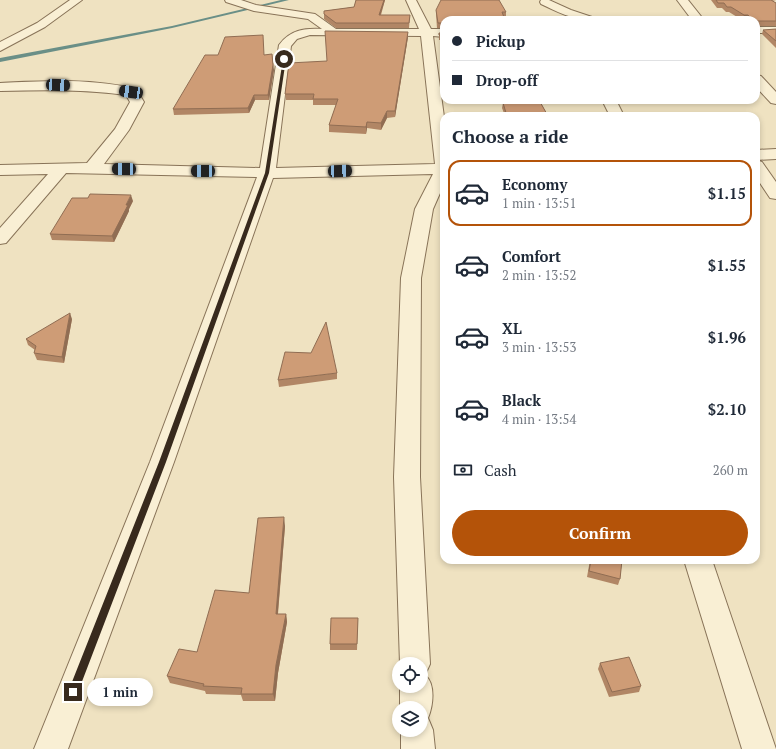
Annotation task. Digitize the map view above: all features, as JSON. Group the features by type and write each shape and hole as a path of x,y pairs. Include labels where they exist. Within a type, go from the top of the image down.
{"street":[{"path":"0,47 41,25 56,12 77,0"},
{"path":"230,0 254,8 311,16 333,32"},
{"path":"411,0 436,33 440,101"},
{"path":"682,0 695,16"},
{"path":"544,1 550,14"},
{"path":"544,1 579,16"},
{"path":"760,30 776,30"},
{"path":"51,749 162,462 267,173 285,45 293,36 303,32 436,33"},
{"path":"760,83 776,100"},
{"path":"0,87 58,85 97,87 131,92 136,102 122,130 92,168"},
{"path":"760,155 776,154"},
{"path":"0,170 92,168 267,173 440,169"},
{"path":"0,239 61,169"},
{"path":"760,171 776,194"},
{"path":"415,657 407,478 411,278 424,209 440,177"},
{"path":"699,564 759,749"},
{"path":"417,737 418,749"}],"building":[{"path":"356,0 384,0 379,15 410,15 409,23 336,23 324,14 324,11 354,7"},
{"path":"441,0 499,0 506,12 502,12 504,16 440,16 440,23 438,23 436,10"},
{"path":"716,0 771,0 776,3 776,21 760,21 760,16 744,15 731,7 727,7 724,3 718,3"},
{"path":"776,29 776,41 763,30"},
{"path":"325,31 408,32 395,111 387,111 381,123 367,122 366,127 329,125 338,99 313,99 314,94 285,94 289,63 327,61"},
{"path":"263,35 264,55 272,54 273,65 268,95 254,95 248,108 173,109 205,55 218,55 225,37"},
{"path":"503,104 541,104 546,112 506,112"},
{"path":"90,194 131,195 126,205 128,205 112,236 50,234 72,198 88,198"},
{"path":"70,313 62,357 34,353 36,346 26,339"},
{"path":"326,322 337,373 278,380 285,352 311,353"},
{"path":"284,517 276,614 286,614 276,665 273,694 241,694 242,688 203,686 204,684 167,676 179,649 197,652 215,590 249,593 258,518"},
{"path":"590,564 622,564 620,579 589,571"},
{"path":"331,618 358,618 357,644 330,644"},
{"path":"629,657 641,686 612,692 600,663"}],"waterway":[{"path":"0,60 172,27 287,0"}],"route":[{"path":"73,692 162,462 267,173 284,59"}]}
